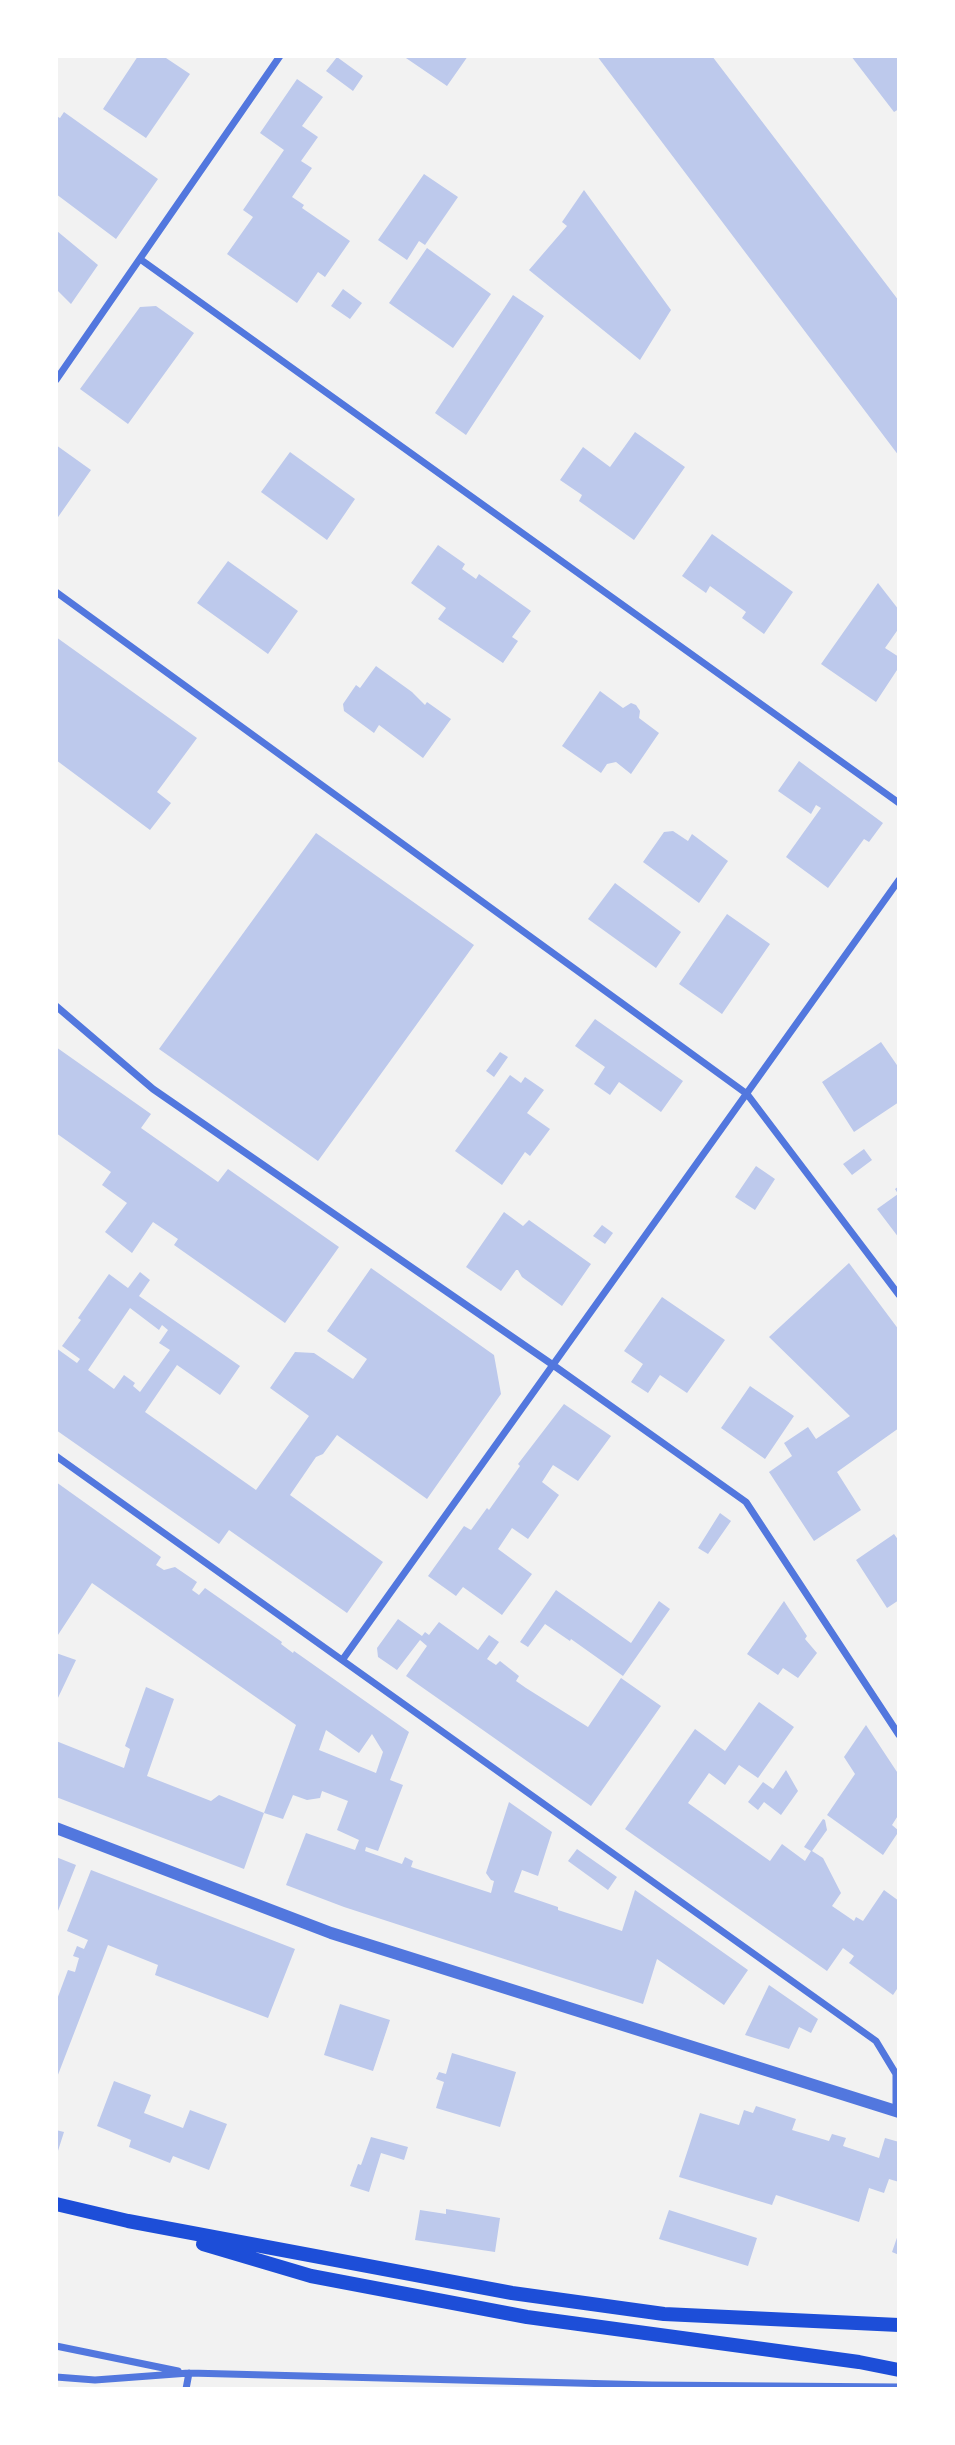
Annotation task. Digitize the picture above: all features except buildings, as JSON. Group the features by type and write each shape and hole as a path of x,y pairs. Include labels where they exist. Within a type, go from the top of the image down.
{"main road":[{"path":"56,2204 128,2221 526,2295 664,2314 899,2325"},
{"path":"128,2221 311,2276 527,2317 859,2361 899,2370"}],"street":[{"path":"56,380 280,56"},
{"path":"140,259 899,803"},
{"path":"56,592 747,1094 899,1295"},
{"path":"343,1659 899,880"},
{"path":"56,1006 153,1089 553,1365 746,1503 899,1735"},
{"path":"56,1456 876,2041 896,2074 897,2111 331,1933 56,1828"},
{"path":"56,2346 189,2373"},
{"path":"186,2389 189,2373"},
{"path":"56,2377 95,2380 189,2373 651,2387 899,2387"}]}
